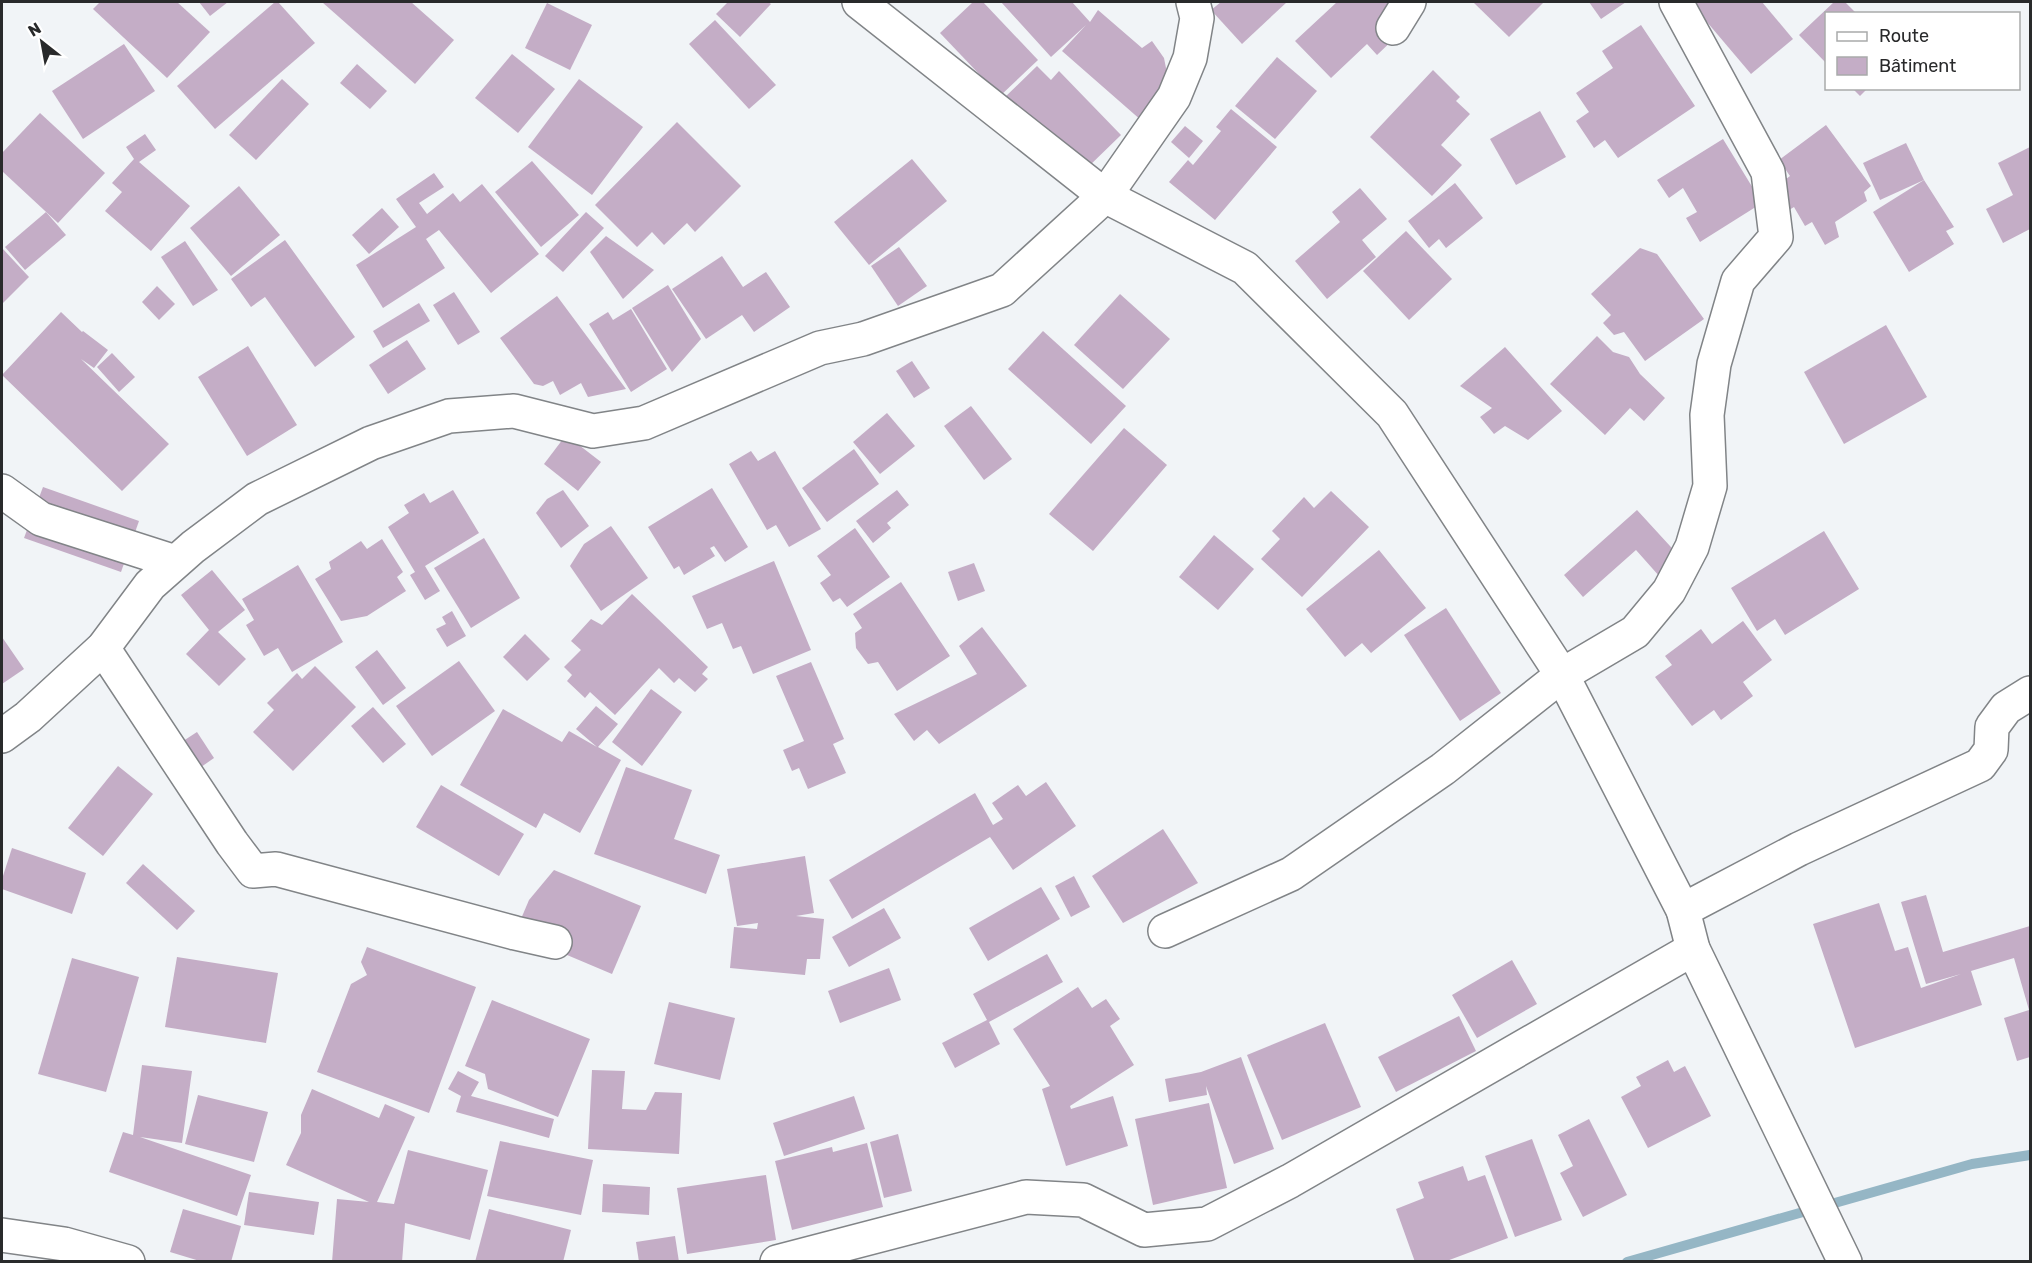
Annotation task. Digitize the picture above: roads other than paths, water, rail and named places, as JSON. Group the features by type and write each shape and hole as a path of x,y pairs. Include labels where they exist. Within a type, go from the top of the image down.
{"street":[{"path":"860,2 1105,196 1245,268 1392,414 1562,675 1683,910 1693,949 1845,1262"},
{"path":"2,736 28,717 103,648 150,585 193,547 257,499 371,443 449,416 514,411 593,431 644,423 820,348 863,339 1002,290 1105,196 1174,97 1190,58 1197,18 1193,2"},
{"path":"1166,931 1291,874 1443,769 1562,675 1635,632 1669,591 1692,547 1710,486 1707,416 1714,364 1738,281 1776,237 1768,172 1676,2"},
{"path":"2,491 41,519 175,562"},
{"path":"103,648 253,871 276,869 555,942"},
{"path":"1683,910 1798,849 1980,765 1991,750 1992,727 2006,708 2031,693"},
{"path":"777,1262 1026,1197 1083,1200 1144,1230 1207,1224 1290,1181 1693,949"},
{"path":"2,1235 64,1244 128,1262"}],"waterway":[{"path":"1627,1262 1972,1164 2030,1155"}]}
